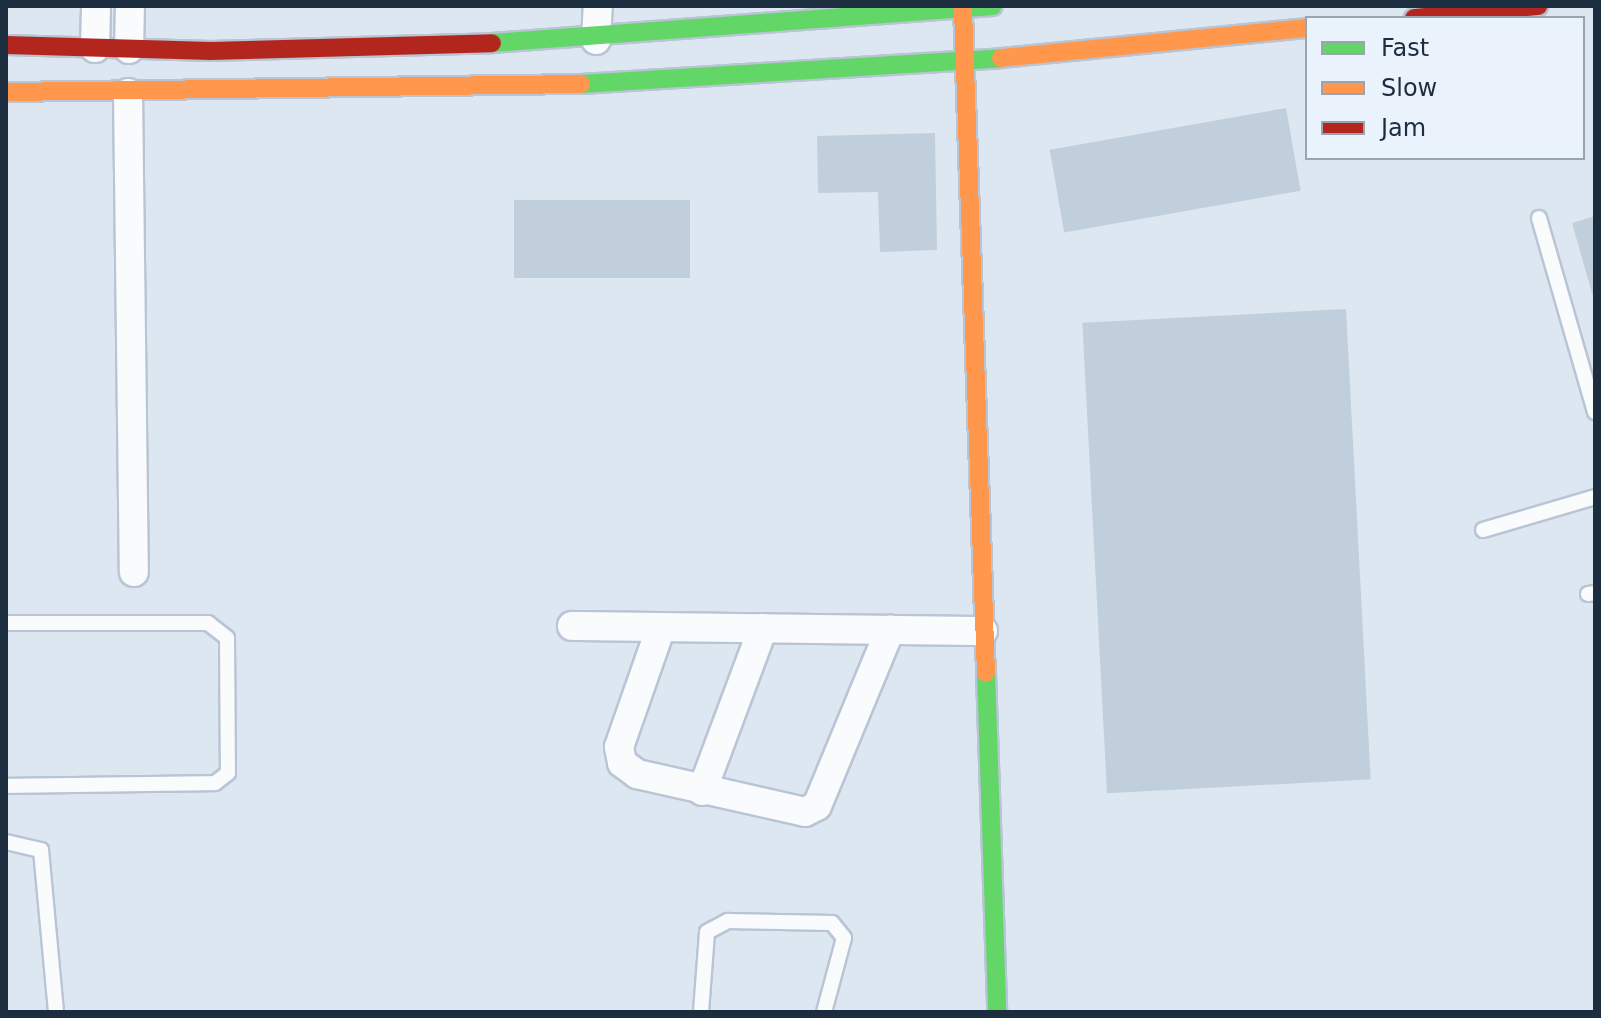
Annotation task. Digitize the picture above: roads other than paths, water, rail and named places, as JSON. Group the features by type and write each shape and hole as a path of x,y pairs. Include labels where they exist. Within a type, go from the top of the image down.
{"street":[{"path":"95,48 96,6"},
{"path":"129,49 130,6"},
{"path":"596,40 598,6"},
{"path":"6,45 129,49 596,40 993,6"},
{"path":"1435,16 1538,6"},
{"path":"963,9 997,1012"},
{"path":"6,92 128,93 601,84 964,62 1305,28"},
{"path":"128,93 134,572"},
{"path":"572,626 983,631"},
{"path":"661,627 619,753 637,774 799,812 817,806 890,630"},
{"path":"702,791 763,628"}],"lane":[{"path":"1539,218 1595,412"},
{"path":"1483,530 1595,497"},
{"path":"6,623 208,623 227,638 228,773 215,783 6,786"},
{"path":"6,842 41,850 56,1012"},
{"path":"701,1012 707,932 728,921 832,923 844,938 824,1012"}]}
